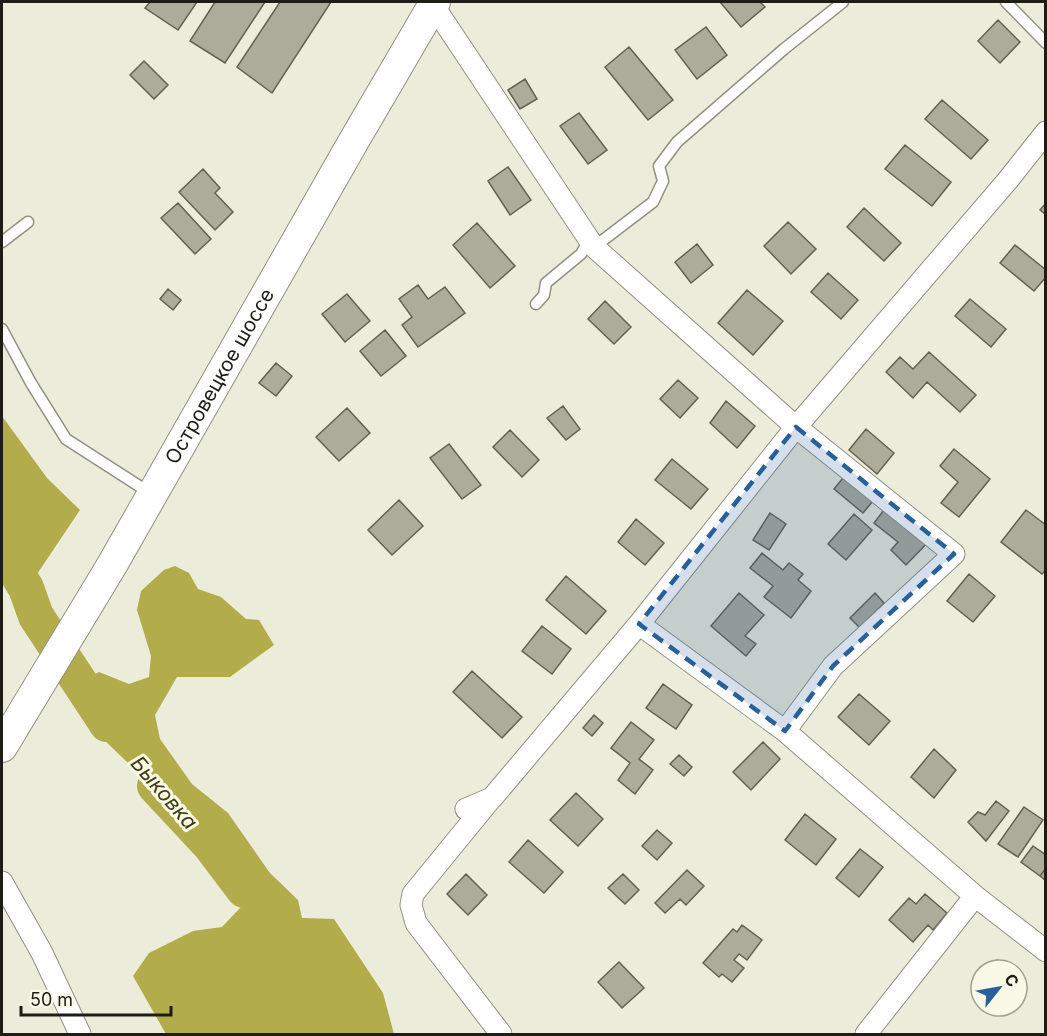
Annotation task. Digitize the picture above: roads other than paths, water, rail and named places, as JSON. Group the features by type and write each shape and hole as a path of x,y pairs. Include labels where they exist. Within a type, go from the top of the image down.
{"main road":[{"name":"Островецкое шоссе","path":"8,736 112,565 351,144 434,3"}],"street":[{"path":"434,3 592,243 796,427 954,554 832,666 785,731"},
{"path":"501,1035 416,923 411,905 413,894 639,624 796,427 1008,180 1046,132"},
{"path":"639,624 785,731 975,896 1046,951"},
{"path":"466,809 492,798"},
{"path":"2,867 7,898"},
{"path":"2,882 7,898 42,953 80,1035"},
{"path":"866,1035 975,896"}],"lane":[{"path":"536,304 544,295 546,284 592,243 653,202 663,181 659,166 677,142 784,49 843,2"},
{"path":"1006,2 1046,43"},
{"path":"2,242 28,222"},
{"path":"2,329 31,383 66,439 152,494"}],"water":[{"path":"2,416 47,478 80,510 19,601 2,582"},
{"path":"175,566 189,573 198,589 221,597 246,619 259,620 274,645 230,677 177,677 155,715 160,739 192,784 228,813 270,873 298,900 302,918 334,919 383,993 394,1034 166,1034 133,976 149,953 193,931 222,927 241,907 236,886 210,842 98,734 78,690 81,681 99,672 129,684 149,677 151,656 137,610 141,591 164,570"}],"waterway":[{"name":"Быковка","path":"2,549 26,588 36,616 107,724"},
{"name":"Быковка","path":"155,786 210,845 244,890"}]}
